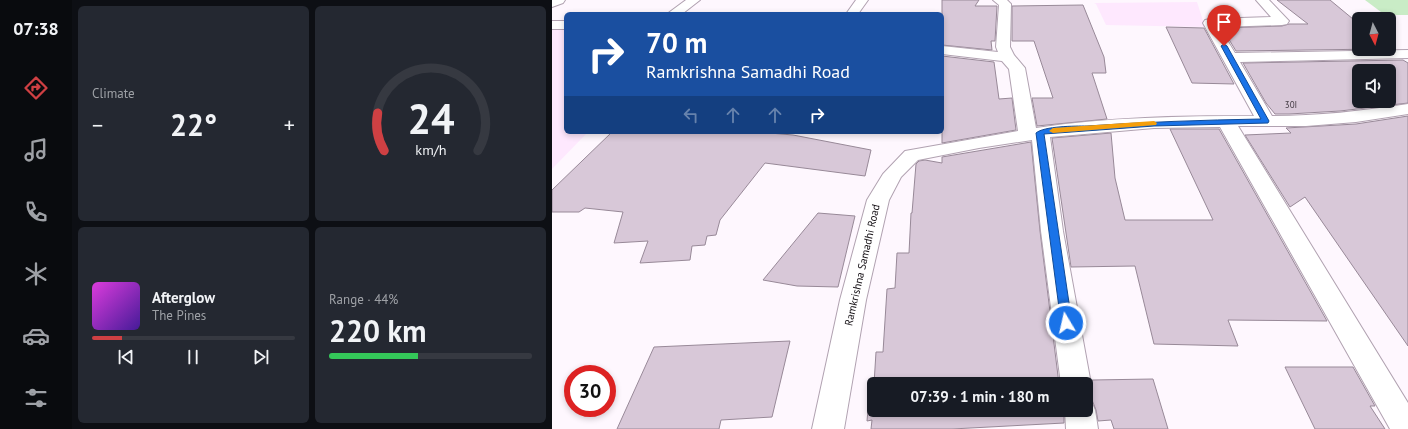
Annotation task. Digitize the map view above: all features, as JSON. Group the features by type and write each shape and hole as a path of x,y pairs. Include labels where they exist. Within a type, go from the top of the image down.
{"street":[{"path":"552,3 559,0"},
{"path":"676,12 694,0"},
{"path":"853,12 862,0"},
{"path":"999,0 1005,4 1003,47 1007,56 1017,68 1034,134 1052,231 1075,377"},
{"path":"1262,0 1282,21 1210,24 1266,121"},
{"path":"552,25 564,26"},
{"path":"944,50 1007,56"},
{"path":"1231,58 1408,54"},
{"name":"Ramkrishna Samadhi Road","path":"828,429 853,300 878,200 893,174 912,155 979,142 1058,130 1154,123 1306,121 1356,117 1408,109"},
{"path":"1226,121 1407,429"},
{"path":"1081,417 1082,429"}],"shaded area":[{"path":"1197,2 1205,27 1106,25 1096,4 1094,3"},
{"path":"552,28 564,29 564,134 586,134 552,169"}],"green space":[{"path":"1365,0 1408,0 1408,15 1396,15 1396,12 1381,12"}],"building":[{"path":"942,0 979,0 975,6 997,6 995,41 991,41 992,50 944,45 944,12 942,12"},
{"path":"1277,0 1330,0 1352,18 1352,49 1236,51 1222,28 1282,26 1289,24 1308,24"},
{"path":"1083,5 1104,57 1106,73 1092,73 1107,119 1037,126 1032,98 1053,98 1034,41 1012,41 1012,6"},
{"path":"1166,27 1204,28 1234,84 1192,83"},
{"path":"944,56 994,62 999,99 1012,98 1016,130 942,143 942,134 944,134"},
{"path":"1403,60 1408,63 1408,103 1396,104 1396,64 1352,64 1352,108 1366,108 1340,111 1275,114 1266,103 1243,63"},
{"path":"1408,116 1408,346 1305,197 1290,207 1245,135 1291,133 1286,128 1356,124"},
{"path":"1170,129 1219,129 1327,321 1228,320 1238,346 1154,344 1135,266 1071,267 1052,138 1111,133 1115,178 1125,220 1213,220"},
{"path":"610,134 781,134 871,150 865,176 765,163 720,220 716,235 707,236 705,245 692,246 690,260 640,263 648,241 614,243 623,212 585,208 579,212 552,212 552,190"},
{"path":"1031,142 1040,231 1058,377 874,377 876,352 883,352 887,289 895,288 897,253 909,253 916,164 919,161 925,160 942,163 942,157"},
{"path":"818,213 855,216 838,287 797,286 763,280"},
{"path":"790,341 772,417 721,420 719,429 617,429 654,347"},
{"path":"1285,367 1353,367 1375,406 1370,406 1385,429 1315,429"},
{"path":"1153,379 1168,429 1114,429 1111,420 1098,421 1093,402 1093,380"},
{"path":"867,417 1064,417 1064,423 952,429 871,429 872,420 867,421"}],"slow traffic":[{"path":"1053,131 1154,123"}],"route":[{"path":"1066,323 1052,231 1040,133 1058,130 1154,123 1266,121 1224,46"}]}
